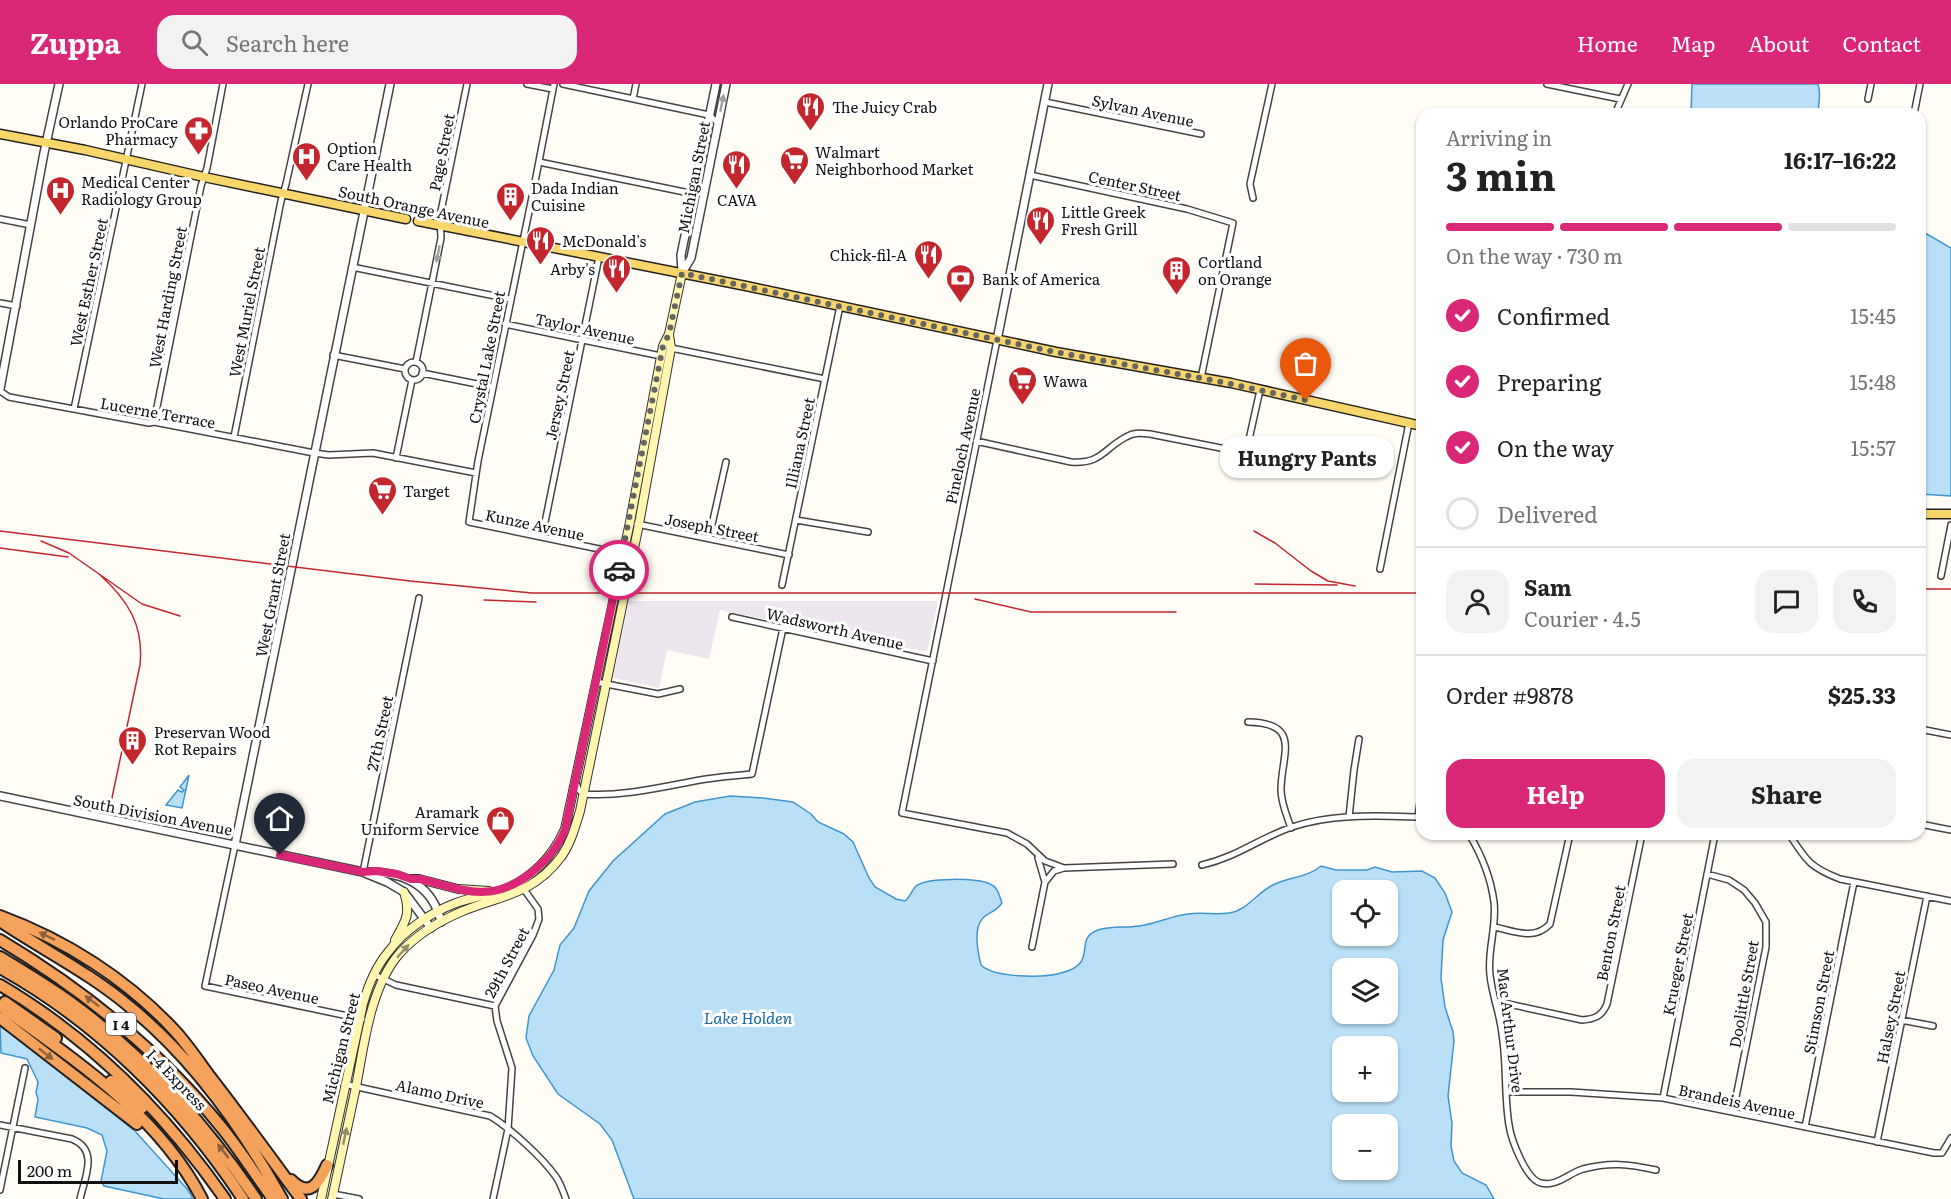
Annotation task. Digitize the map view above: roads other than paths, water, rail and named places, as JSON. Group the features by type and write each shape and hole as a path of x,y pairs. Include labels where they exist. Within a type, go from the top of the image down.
{"highway":[{"path":"0,916 129,1006 166,1040 217,1097 245,1137 282,1199"},
{"path":"7,923 67,946 117,979 173,1029 264,1148 299,1199"},
{"name":"I 4","path":"0,940 90,999 136,1036 224,1129 273,1199"},
{"path":"38,943 82,964 115,985 165,1026 203,1066"},
{"name":"I-4 Express","path":"0,957 74,1005 154,1074 226,1154 256,1199"},
{"name":"I-4 Express","path":"0,968 70,1012 130,1062 184,1119 243,1199"},
{"name":"I 4","path":"0,985 51,1017 119,1075 173,1130 225,1199"},
{"path":"0,999 101,1072 158,1122 173,1130"},
{"path":"0,1006 95,1076 123,1101 174,1155 192,1179 201,1199"},
{"path":"0,1018 133,1120 164,1149 201,1199"},
{"path":"264,1148 292,1182 301,1188 311,1189 318,1185 327,1165"}],"main road":[{"name":"South Orange Avenue","path":"0,134 406,219 682,273 1055,352 1260,390 1416,425"},
{"name":"Michigan Street","path":"321,1199 359,1018 367,990 388,951 408,932 439,911 519,882 541,866 556,849 565,830 630,522 663,346 669,334 682,273"},
{"name":"Michigan Street","path":"333,1196 369,1020 375,999 398,956 415,938 441,922 465,910 510,896 524,889 548,872 561,856 571,838 583,794 633,556 671,348 669,334"},
{"path":"661,356 668,366"},
{"path":"647,428 657,430"},
{"path":"1926,514 1951,514"},
{"path":"411,879 473,891 496,892"},
{"path":"388,951 408,915 404,892"}],"street":[{"path":"0,390 59,84"},
{"name":"West Esther Street","path":"74,409 142,84"},
{"name":"West Harding Street","path":"154,422 224,84"},
{"name":"West Muriel Street","path":"234,437 308,84"},
{"name":"West Grant Street","path":"205,986 390,84"},
{"name":"Page Street","path":"416,363 441,238 440,216 467,84"},
{"path":"527,84 553,87 534,188"},
{"path":"563,84 709,115 718,123"},
{"path":"633,99 636,84"},
{"name":"Michigan Street","path":"682,273 681,255 716,84"},
{"name":"Michigan Street","path":"682,273 691,258 726,84"},
{"name":"Pineloch Avenue","path":"1038,856 1027,844 1007,833 902,813 1048,84"},
{"path":"1253,198 1250,184 1272,84"},
{"path":"1547,84 1620,99"},
{"path":"1618,108 1628,84"},
{"path":"1868,99 1871,84"},
{"path":"1915,108 1920,84"},
{"name":"Sylvan Avenue","path":"1044,102 1201,134"},
{"path":"539,162 693,194"},
{"name":"Center Street","path":"1030,175 1187,209 1233,223 1201,378"},
{"name":"Crystal Lake Street","path":"469,522 492,387 532,197"},
{"path":"0,219 31,225"},
{"name":"Jersey Street","path":"542,537 599,257"},
{"path":"352,267 510,299"},
{"path":"0,303 16,306"},
{"name":"Illiana Street","path":"782,585 840,306"},
{"name":"Taylor Avenue","path":"505,324 661,356"},
{"path":"671,348 825,379"},
{"path":"333,355 405,369"},
{"path":"405,369 409,364 416,363 421,366 422,373 419,378 412,380"},
{"path":"405,369 407,376 412,380"},
{"path":"422,373 492,387"},
{"path":"396,458 412,380"},
{"name":"Lucerne Terrace","path":"0,390 9,397 314,453 329,455 361,452 476,474"},
{"path":"976,441 1085,463 1098,458 1127,436 1137,433 1246,453 1260,390"},
{"path":"1380,569 1409,423"},
{"path":"709,538 726,462"},
{"path":"796,520 868,532"},
{"name":"Kunze Avenue","path":"469,522 633,556"},
{"name":"Joseph Street","path":"630,522 789,555"},
{"path":"1941,576 1951,525"},
{"name":"27th Street","path":"363,872 419,598"},
{"name":"Wadsworth Avenue","path":"732,617 933,661"},
{"path":"576,781 578,789 583,794 603,795 643,791 703,779 752,774 783,628"},
{"path":"596,682 658,694 680,689"},
{"path":"1248,722 1262,722 1273,726 1283,733 1287,741 1281,791 1291,828"},
{"path":"1926,730 1951,735"},
{"path":"1349,817 1359,739"},
{"name":"South Division Avenue","path":"6,798 363,872 397,874 411,879"},
{"path":"1202,865 1220,861 1291,828 1317,820 1349,817 1416,817"},
{"path":"1926,825 1951,830"},
{"name":"Mac Arthur Drive","path":"1473,840 1491,888 1494,927 1489,973 1502,1031 1509,1126 1532,1179 1544,1183 1558,1181 1580,1170 1610,1164 1625,1164 1656,1170"},
{"path":"1494,927 1532,935 1543,932 1550,924 1569,840"},
{"name":"Benton Street","path":"1495,1001 1582,1020 1593,1019 1604,1012 1641,840"},
{"name":"Krueger Street","path":"1663,1098 1714,840"},
{"path":"1793,840 1804,859 1824,873 1854,882 1951,901"},
{"path":"1038,856 1064,868"},
{"path":"1032,947 1045,882 1038,856"},
{"path":"1045,882 1054,871 1064,868 1173,864"},
{"name":"South Division Avenue","path":"363,872 404,892 430,928"},
{"name":"Doolittle Street","path":"1707,874 1729,880 1744,890 1766,922 1766,947 1733,1112"},
{"path":"404,892 411,879 425,892 439,911 441,922"},
{"name":"29th Street","path":"494,1199 508,1129 512,1068 497,1021 495,1006 538,926 538,909 519,882"},
{"name":"Stimson Street","path":"1805,1127 1854,882"},
{"name":"Halsey Street","path":"1877,1142 1927,896"},
{"path":"375,975 396,985 495,1006"},
{"name":"Paseo Avenue","path":"205,986 369,1020"},
{"path":"1901,1020 1933,1026"},
{"path":"0,1190 25,1068"},
{"name":"Alamo Drive","path":"344,1084 490,1116 508,1129 546,1164 558,1179 566,1199"},
{"name":"Brandeis Avenue","path":"1507,1092 1571,1092 1663,1098 1934,1153 1942,1153 1948,1147 1951,1138"},
{"path":"0,1125 72,1138 85,1147 88,1160 81,1199"},
{"path":"333,1196 359,1199"}],"water":[{"path":"1692,84 1818,84 1820,92 1819,108 1691,108"},
{"path":"1926,233 1951,248 1951,496 1926,494"},
{"path":"189,775 182,808 166,805 178,790 182,792 184,790 180,787"},
{"name":"Lake Holden","path":"730,796 793,802 811,814 818,822 844,834 853,842 875,887 896,899 905,901 916,886 930,881 964,880 993,885 1002,903 980,922 977,941 981,965 996,972 1019,976 1053,975 1073,969 1080,964 1083,958 1087,939 1098,930 1134,927 1188,914 1235,912 1271,886 1310,873 1321,866 1336,870 1367,870 1375,867 1392,872 1422,871 1435,878 1445,893 1452,912 1443,940 1441,978 1445,1007 1454,1041 1448,1096 1454,1161 1462,1173 1486,1185 1494,1199 634,1199 612,1140 600,1124 558,1094 533,1056 526,1038 529,1016 554,970 560,945 574,928 589,891 613,861 665,814 695,802"},
{"path":"0,1024 135,1131 188,1190 193,1199 164,1199 104,1186 101,1181 107,1151 102,1135 87,1128 35,1117 38,1082 27,1059 1,1053"}],"railway":[{"path":"0,531 410,581 532,593 1416,593"},
{"path":"1254,531 1275,543 1328,581 1355,586"},
{"path":"41,541 69,553 142,604 180,616"},
{"path":"0,548 68,557"},
{"path":"99,574 118,594 132,614 141,651 109,812"},
{"path":"1255,584 1337,585"},
{"path":"1926,589 1951,589"},
{"path":"975,599 1031,612 1176,612"},
{"path":"484,600 536,602"}],"place":[{"name":"The Juicy Crab","path":"811,132"},
{"name":"Orlando ProCare Pharmacy","path":"199,156"},
{"name":"Option Care Health","path":"306,182"},
{"name":"Walmart Neighborhood Market","path":"794,186"},
{"name":"CAVA","path":"737,190"},
{"name":"Medical Center Radiology Group","path":"60,216"},
{"name":"Dada Indian Cuisine","path":"510,222"},
{"name":"Little Greek Fresh Grill","path":"1040,246"},
{"name":"McDonald's","path":"541,266"},
{"name":"Chick-fil-A","path":"928,280"},
{"name":"Arby's","path":"616,294"},
{"name":"Cortland on Orange","path":"1177,296"},
{"name":"Bank of America","path":"961,304"},
{"name":"Hungry Pants","path":"1306,400"},
{"name":"Wawa","path":"1022,406"},
{"name":"Target","path":"382,516"},
{"name":"Preservan Wood Rot Repairs","path":"133,766"},
{"name":"Aramark Uniform Service","path":"500,846"}]}
